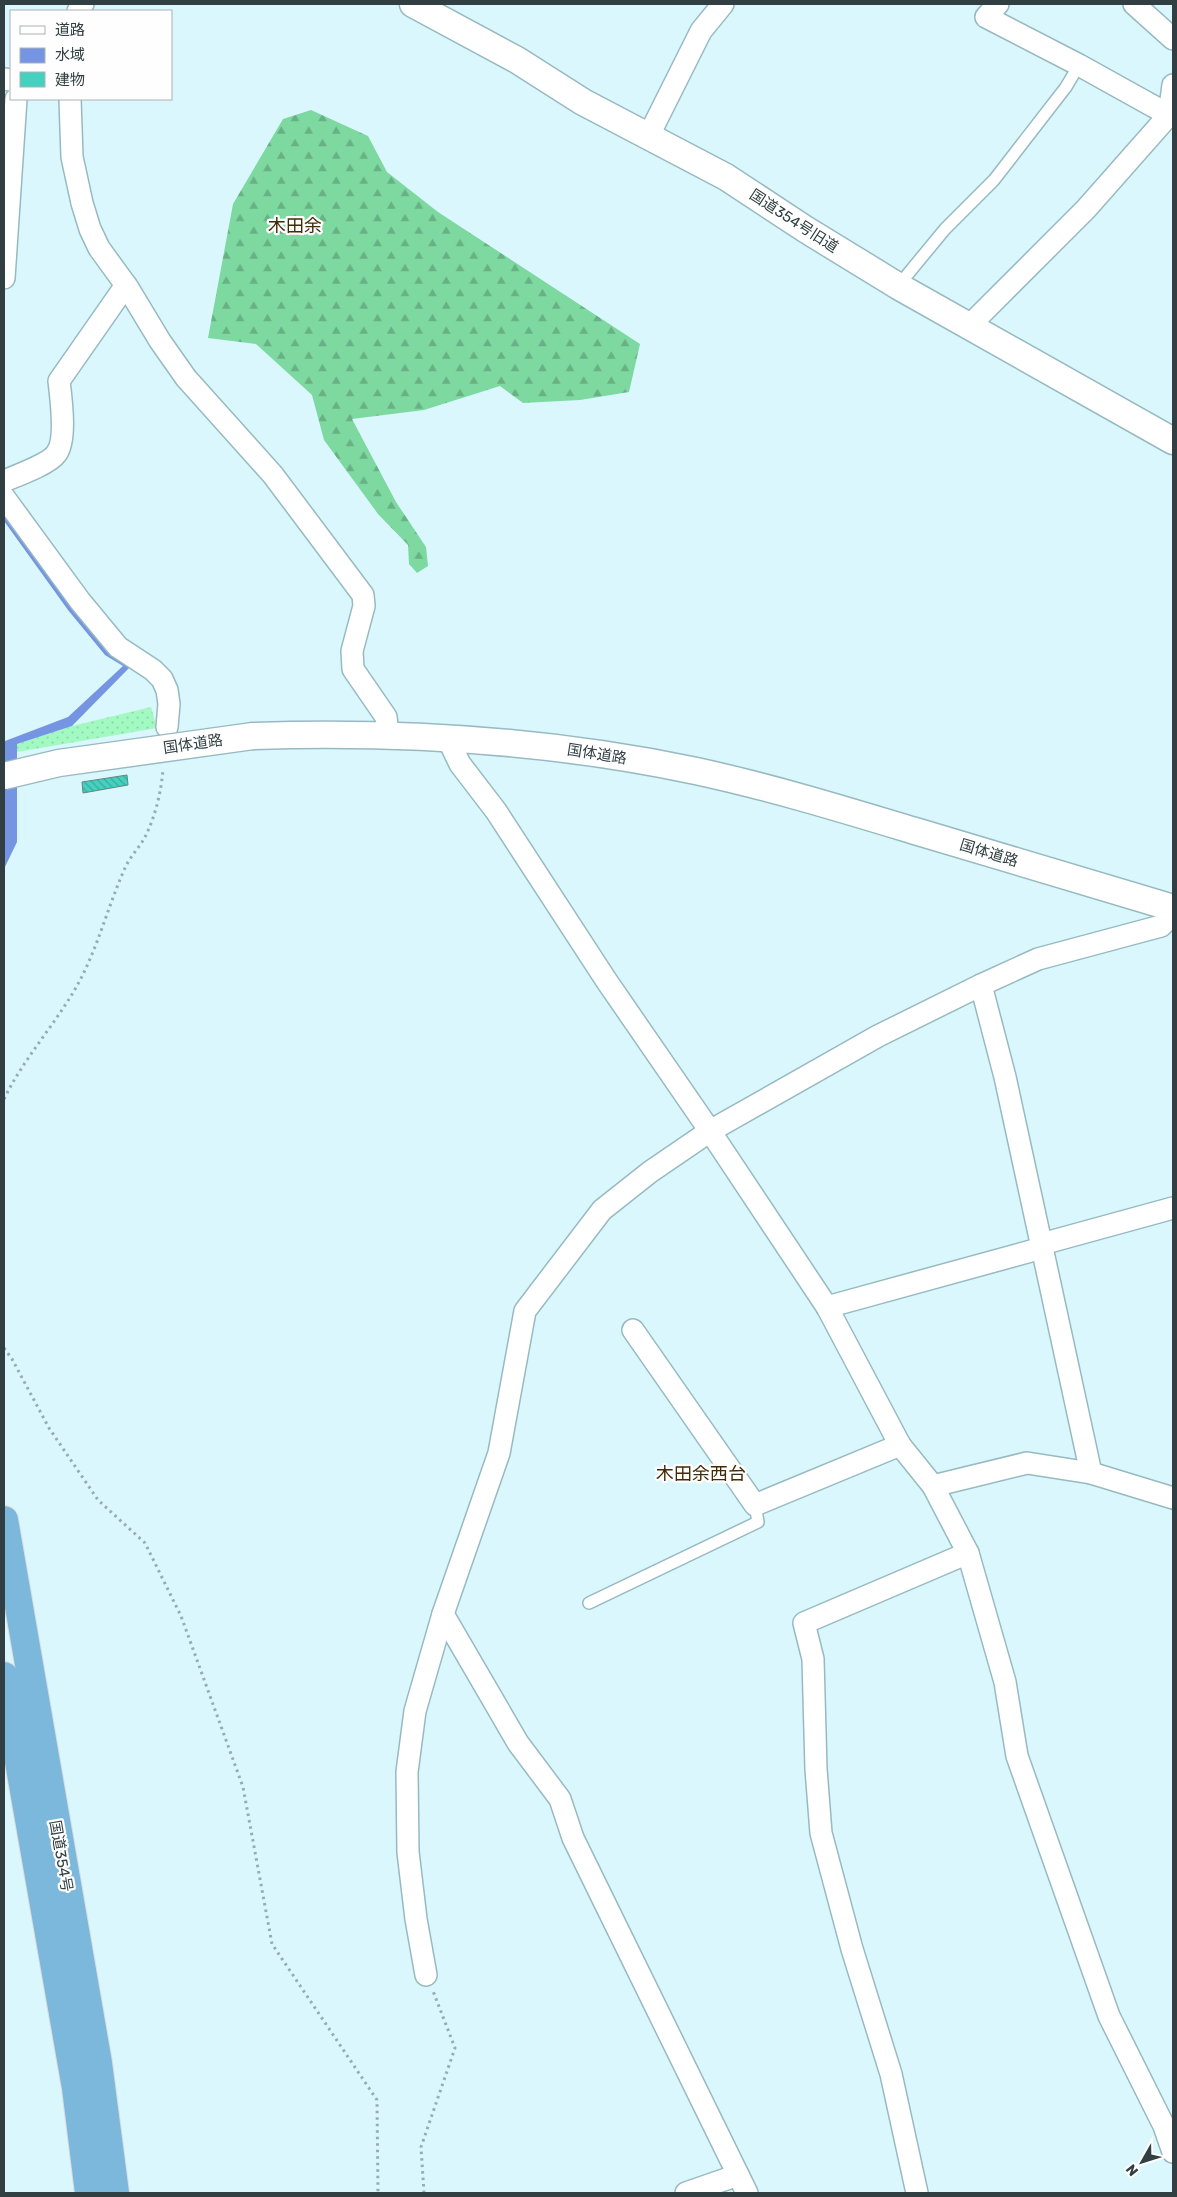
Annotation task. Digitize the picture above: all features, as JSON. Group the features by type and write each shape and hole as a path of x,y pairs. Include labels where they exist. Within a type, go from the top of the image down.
{"highway":[{"name":"国道354号","path":"4,1520 98,2063 115,2193"},
{"name":"国道354号","path":"4,1676 76,2088 89,2193"}],"street":[{"name":"国道354号旧道","path":"413,4 444,19 584,102 726,177 805,230 898,286 1173,441"},
{"path":"648,137 701,31 723,4"},
{"path":"998,4 986,17 1078,64 1169,115"},
{"path":"1134,4 1173,39"},
{"path":"970,326 1086,209 1169,115 1173,85"},
{"path":"4,278 16,100"},
{"path":"70,100 72,157 82,203 90,229 99,248 126,285 160,341 186,378 273,475 363,595 364,606 352,651 353,669 386,717 388,734"},
{"path":"4,481 56,455 61,444 59,381 126,285"},
{"path":"4,497 80,601 118,647 153,670 162,679 167,690 169,704 167,727"},
{"name":"国体道路","path":"4,776 59,763 254,736 330,733 446,736 581,751 695,771 781,792 1173,908"},
{"path":"446,736 460,764 496,811 606,980 710,1131 827,1307 900,1445 934,1486 968,1553 1005,1682 1020,1765 1109,2016 1164,2126 1173,2152"},
{"path":"426,1975 416,1919 408,1852 407,1772 415,1710 443,1614 499,1453 525,1311 602,1210 650,1172 710,1131 878,1036 981,984 1038,960 1161,926 1173,914"},
{"path":"981,984 1005,1077 1091,1473"},
{"path":"827,1307 1042,1248 1048,1242 1173,1208"},
{"path":"633,1330 755,1504 900,1445"},
{"path":"934,1486 1027,1462 1091,1473 1173,1498"},
{"path":"917,2193 891,2074 852,1949 822,1833 816,1769 813,1659 804,1623 968,1553"},
{"path":"443,1614 518,1743 560,1799 573,1838 591,1876 743,2184 686,2193"}],"lane":[{"path":"898,286 945,229 994,180 1066,86 1078,64"},
{"path":"589,1603 758,1522 755,1504"}],"path":[{"path":"4,1099 13,1080 74,991 93,954 126,866 144,839 153,815 161,790 164,763"},
{"path":"4,1348 12,1359 49,1428 98,1500 145,1543 181,1616 243,1787 272,1944 377,2100 378,2193"},
{"path":"424,2193 422,2147 454,2048 426,1975"}],"green space":[{"path":"311,110 368,136 387,172 438,212 640,344 629,392 580,400 523,403 500,386 424,410 352,419 396,502 426,547 428,566 417,573 409,564 408,545 378,514 324,440 312,395 256,344 208,338 233,204 283,119"},
{"path":"151,707 157,728 17,752 17,744 72,726"}],"water":[{"path":"4,505 132,665 72,726 17,744 17,842 4,869 5,741 68,717 123,666 105,655 68,610 4,521"}],"building":[{"path":"127,775 128,785 83,793 82,782"}],"district":[{"name":"木田余","path":"295,226"},
{"name":"木田余西台","path":"701,1474"}]}
